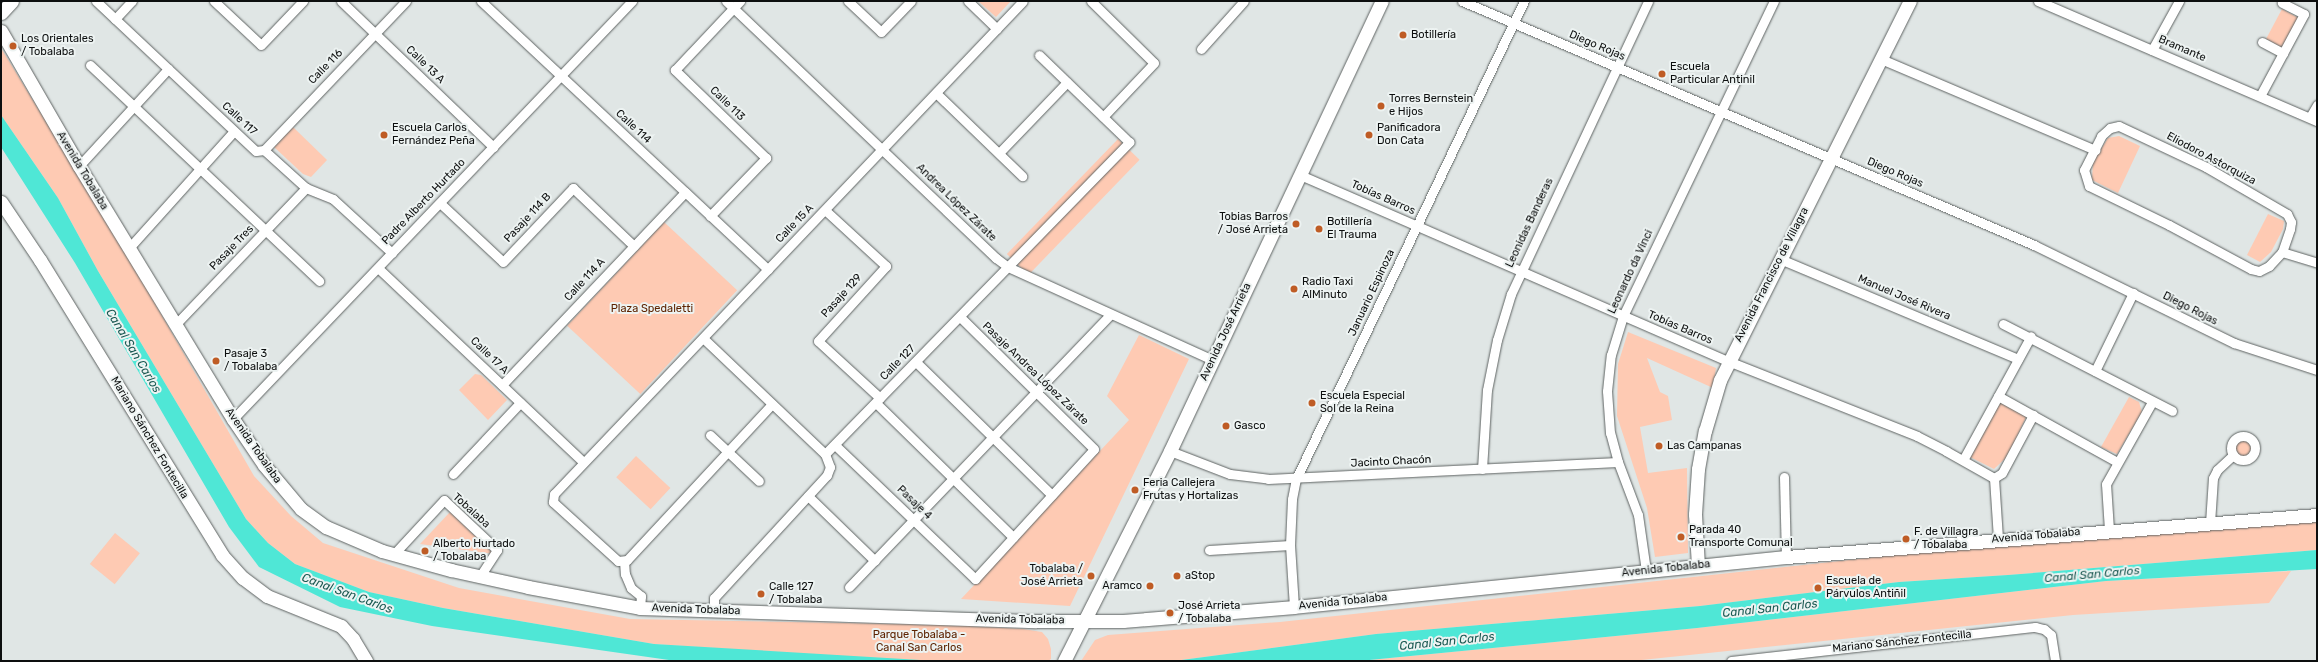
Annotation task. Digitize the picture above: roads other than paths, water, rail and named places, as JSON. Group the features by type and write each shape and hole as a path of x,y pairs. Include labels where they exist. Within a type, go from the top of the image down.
{"main road":[{"path":"1,13 12,1"},
{"name":"Avenida José Arrieta","path":"1064,661 1170,451 1382,1"},
{"name":"Avenida Francisco de Villagra","path":"1698,566 1695,514 1698,469 1709,415 1728,361 1910,1"},
{"name":"Avenida Tobalaba","path":"1,31 79,166 233,419 276,480 308,516 343,535 393,555 588,600 640,608 714,612 1084,622 1294,608 1786,557 2109,530 2317,515"},
{"name":"Mariano Sánchez Fontecilla","path":"1,202 40,260 222,555 243,578 267,596 341,626 350,635 366,661"}],"street":[{"name":"Calle 117","path":"96,1 256,151 264,150 306,188 333,199 392,253"},
{"path":"115,19 132,1"},
{"path":"214,1 261,46 303,1"},
{"name":"Calle 13 A","path":"341,1 493,146"},
{"name":"Calle 116","path":"264,150 406,1"},
{"name":"Calle 114","path":"482,1 768,270"},
{"name":"Padre Alberto Hurtado","path":"233,419 632,1"},
{"name":"Andrea López Zárate","path":"726,1 1008,267 1213,360"},
{"path":"734,8 740,1"},
{"path":"848,1 881,32 911,1"},
{"path":"968,1 997,29"},
{"name":"Calle 15 A","path":"624,561 618,561 553,502 554,494 1023,1"},
{"path":"1201,49 1244,1"},
{"name":"Diego Rojas","path":"1462,1 1830,159 2034,244 2234,343 2317,370"},
{"name":"Januario Espinoza","path":"1294,608 1290,545 1292,499 1296,479 1524,1"},
{"name":"Leonidas Banderas","path":"1482,469 1484,416 1492,364 1504,317 1520,271 1648,1"},
{"name":"Leonardo da Vinci","path":"1646,572 1638,515 1618,462 1609,428 1607,391 1611,355 1623,316 1774,1"},
{"name":"Bramante","path":"2038,1 2055,4 2152,50 2313,119"},
{"path":"2152,50 2179,1"},
{"path":"1039,55 1103,117 1154,63 1094,2"},
{"path":"2260,96 2304,14 2282,3"},
{"name":"Calle 113","path":"710,216 766,158 675,70 734,8"},
{"path":"2262,42 2283,53"},
{"path":"1881,59 2095,150"},
{"path":"90,65 319,281"},
{"path":"79,166 168,69"},
{"path":"999,153 1067,82"},
{"path":"936,93 1022,176"},
{"path":"2313,119 2317,105"},
{"name":"Calle 127","path":"825,454 1129,142 1103,117"},
{"name":"Eliodoro Astorquiza","path":"2119,126 2206,167 2288,214 2291,222 2290,229 2282,252 2269,266 2259,271 2251,269 2169,225 2089,186 2084,170 2095,150 2101,136 2110,128 2119,126"},
{"path":"129,248 234,131"},
{"name":"Tobías Barros","path":"1300,175 1728,361 1917,436 1994,478"},
{"name":"Pasaje Tres","path":"175,325 306,188"},
{"name":"Pasaje 114 B","path":"440,203 503,262 573,188 634,246"},
{"name":"Calle 114 A","path":"502,386 685,192"},
{"name":"Pasaje 129","path":"825,210 886,266 818,341 1013,537"},
{"path":"2282,252 2317,263"},
{"name":"Manuel José Rivera","path":"1780,259 2018,359"},
{"name":"Calle 17 A","path":"378,268 583,462"},
{"path":"2095,370 2133,293"},
{"path":"850,587 1111,314"},
{"name":"Pasaje Andrea López Zárate","path":"960,317 1094,449 1052,495"},
{"path":"2003,324 2031,336 2172,412"},
{"path":"1963,460 2031,336"},
{"path":"703,338 825,454 830,467 827,475 714,598 714,612"},
{"path":"916,362 1052,495 1013,537"},
{"path":"1998,396 2117,462"},
{"path":"2109,530 2106,484 2152,402"},
{"path":"453,474 520,403"},
{"path":"640,608 641,596 631,588 625,574 624,561 646,540 772,404"},
{"path":"1998,539 1994,478 2002,473 2034,415"},
{"path":"710,435 759,481"},
{"name":"Pasaje 4","path":"835,445 975,579 1013,537"},
{"name":"Jacinto Chacón","path":"1170,451 1230,474 1256,478 1296,479 1618,462"},
{"path":"2210,523 2213,478 2216,470 2233,455"},
{"path":"1784,477 1786,557"},
{"path":"808,496 875,561"},
{"name":"Tobalaba","path":"393,555 444,500 497,550 480,576"},
{"path":"1209,550 1290,545"},
{"name":"Mariano Sánchez Fontecilla","path":"1731,661 2035,627 2044,629 2051,635 2053,639 2052,659"}],"water":[{"name":"Canal San Carlos","path":"1,115 58,198 98,271 246,519 268,543 295,564 369,592 443,608 654,644 937,661 669,660 432,626 340,607 259,567 229,527 75,263 1,147"},
{"name":"Canal San Carlos","path":"2317,550 2317,569 2106,581 1697,628 1359,661 1174,661 1376,634 1700,606 1899,582 2008,575"}],"place":[{"name":"Botillería","path":"1403,35"},
{"name":"Los Orientales / Tobalaba","path":"13,46"},
{"name":"Escuela Particular Antinil","path":"1662,74"},
{"name":"Torres Bernstein e Hijos","path":"1381,106"},
{"name":"Escuela Carlos Fernández Peña","path":"384,135"},
{"name":"Panificadora Don Cata","path":"1369,135"},
{"name":"Tobias Barros / José Arrieta","path":"1296,224"},
{"name":"Botillería El Trauma","path":"1319,229"},
{"name":"Radio Taxi AlMinuto","path":"1294,289"},
{"name":"Pasaje 3 / Tobalaba","path":"216,361"},
{"name":"Escuela Especial Sol de la Reina","path":"1312,403"},
{"name":"Gasco","path":"1226,426"},
{"name":"Las Campanas","path":"1659,446"},
{"name":"Feria Callejera Frutas y Hortalizas","path":"1135,490"},
{"name":"Parada 40 Transporte Comunal","path":"1681,537"},
{"name":"F. de Villagra / Tobalaba","path":"1906,539"},
{"name":"Alberto Hurtado / Tobalaba","path":"425,551"},
{"name":"Tobalaba / José Arrieta","path":"1091,576"},
{"name":"aStop","path":"1177,576"},
{"name":"Aramco","path":"1150,586"},
{"name":"Escuela de Párvulos Antiñil","path":"1818,588"},
{"name":"Calle 127 / Tobalaba","path":"761,594"},
{"name":"José Arrieta / Tobalaba","path":"1170,613"}],"park label":[{"name":"Plaza Spedaletti","path":"652,309"},
{"name":"Parque Tobalaba - Canal San Carlos","path":"919,642"}]}
